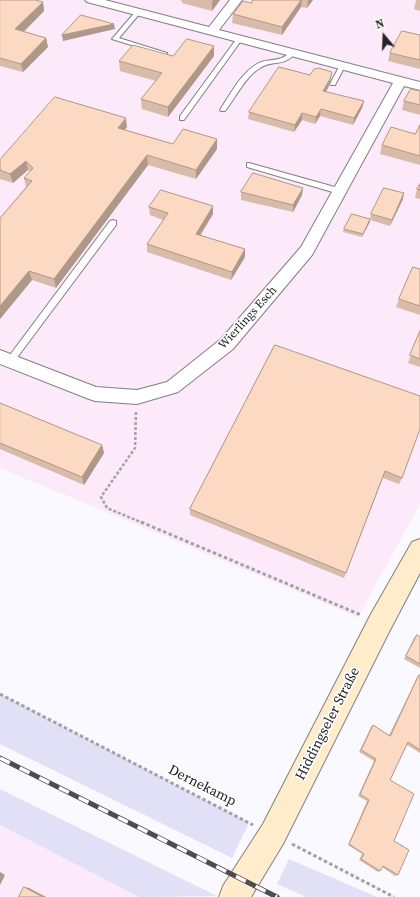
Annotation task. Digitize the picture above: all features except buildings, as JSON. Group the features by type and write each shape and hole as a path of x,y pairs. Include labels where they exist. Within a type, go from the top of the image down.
{"street":[{"path":"91,0 420,86"},
{"path":"212,31 236,0"},
{"name":"Wierlings Esch","path":"5,359 95,394 137,398 172,386 227,344 307,252 400,81"},
{"name":"Hiddingseler Straße","path":"234,897 272,834 380,623 420,550"}],"lane":[{"path":"138,12 115,39 165,54"},
{"path":"182,118 240,38"},
{"path":"223,110 254,68 262,64 284,62 293,52"},
{"path":"334,84 342,66"},
{"path":"250,165 339,191"},
{"path":"5,359 113,224"}],"path":[{"path":"137,398 135,448 101,498 107,508 380,623"},
{"name":"Dernekamp","path":"0,694 394,897"}],"shaded area":[{"path":"0,0 420,0 420,504 358,617 0,468"},
{"path":"0,694 249,823 232,858 0,744"},
{"path":"0,789 217,896 139,897 0,825"},
{"path":"0,825 139,897 0,897"},
{"path":"289,859 377,897 306,897 277,884"}],"railway":[{"path":"0,758 277,897"}]}
